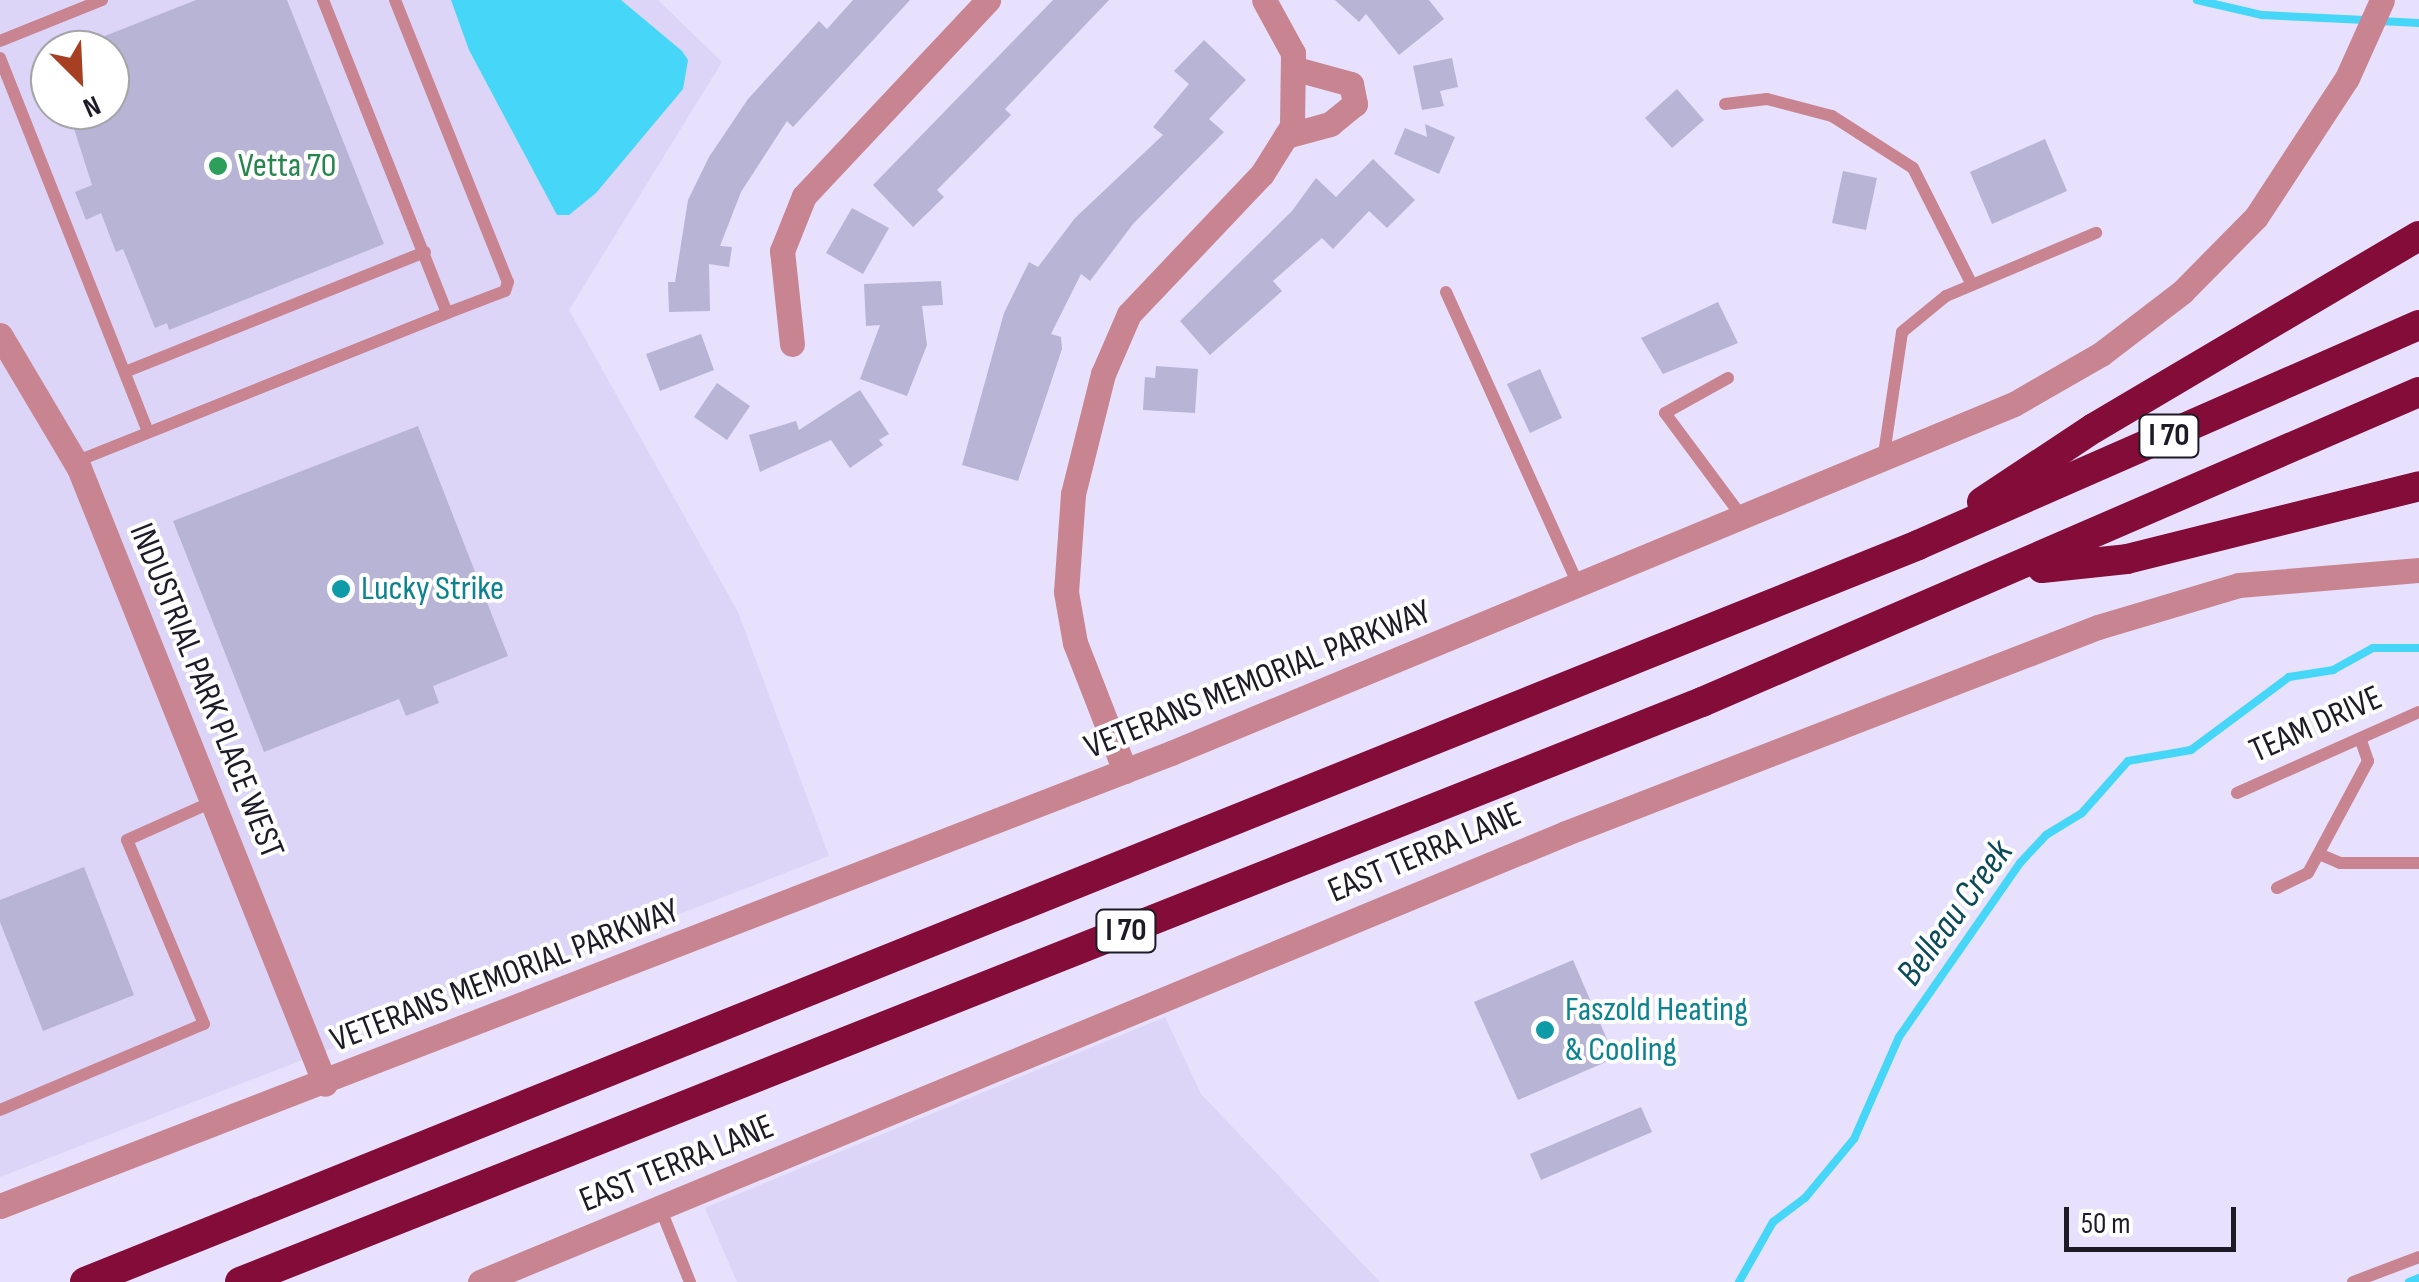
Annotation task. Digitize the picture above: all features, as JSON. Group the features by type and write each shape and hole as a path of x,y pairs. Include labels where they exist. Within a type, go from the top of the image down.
{"highway":[{"path":"1918,546 2094,428 2419,236"},
{"name":"I 70","path":"86,1282 1918,546 2419,325"},
{"name":"I 70","path":"240,1282 1629,731 2009,572 2419,392"},
{"path":"2009,572 2126,559 2419,486"}],"street":[{"path":"792,344 782,252 804,196 988,0"},
{"path":"1125,771 1075,643 1066,592 1066,540 1090,426 1128,314 1262,174 1286,136 1296,69 1284,31 1264,0"},
{"name":"VETERANS MEMORIAL PARKWAY","path":"0,1206 325,1084 1125,771 1882,464 2014,404 2101,354 2182,292 2256,217 2347,78 2382,0"},
{"path":"1286,136 1330,124 1355,104 1351,84 1330,73 1296,69"},
{"name":"INDUSTRIAL PARK PLACE WEST","path":"0,335 75,462 325,1084"},
{"name":"EAST TERRA LANE","path":"480,1282 662,1210 1566,832 2098,626 2239,585 2419,570"}],"lane":[{"path":"0,41 102,0"},
{"path":"323,0 447,313"},
{"path":"75,462 505,290 508,282 395,0"},
{"path":"0,58 148,431"},
{"path":"1724,104 1767,98 1832,116 1913,168 1972,285"},
{"path":"1882,464 1902,332 1946,296 2096,232"},
{"path":"125,372 425,252"},
{"path":"1446,292 1579,588"},
{"path":"1728,378 1665,414 1744,520"},
{"name":"TEAM DRIVE","path":"2237,793 2419,712"},
{"path":"2277,888 2308,873 2368,760 2360,738"},
{"path":"0,1110 204,1024 128,840 212,802"},
{"path":"2318,854 2340,863 2419,863"},
{"path":"662,1210 690,1282"},
{"path":"2354,1282 2419,1258"}],"shaded area":[{"path":"0,0 658,0 722,62 569,310 738,612 829,856 0,1177"},
{"path":"1165,1017 1201,1094 1380,1282 737,1282 705,1208"}],"water":[{"path":"451,0 621,0 682,51 688,60 683,89 596,193 569,215 557,215 469,50"}],"building":[{"name":"Vetta 70","path":"196,0 287,0 384,244 169,330 167,323 155,328 123,249 116,252 101,213 86,220 75,192 92,185 74,130 130,130 130,30 120,30"},
{"path":"853,0 910,0 793,127 787,121 741,192 720,246 732,247 729,267 709,264 710,311 669,312 668,282 675,282 688,200 709,157 748,99 819,21 827,29"},
{"path":"1053,0 1109,0 1005,109 1011,115 937,190 944,197 913,227 873,185"},
{"path":"1335,0 1429,0 1444,19 1399,55 1366,14 1359,22"},
{"path":"1204,40 1246,80 1209,119 1224,132 1133,224 1090,281 1081,274 1051,334 1061,337 1062,349 1018,481 962,465 1004,313 1029,262 1038,267 1075,218 1163,135 1153,127 1189,84 1174,71"},
{"path":"1452,58 1458,87 1440,91 1444,106 1422,110 1413,66"},
{"path":"1677,89 1704,120 1672,148 1645,118"},
{"path":"1425,124 1455,137 1439,174 1394,154 1405,128 1427,137"},
{"path":"2045,139 2067,191 1992,224 1970,172"},
{"path":"1373,159 1415,200 1387,228 1369,211 1333,249 1322,238 1273,281 1282,291 1210,355 1180,321 1292,211 1316,178 1336,197"},
{"path":"1843,171 1877,178 1866,230 1832,223"},
{"path":"852,208 889,228 863,274 826,253"},
{"path":"941,281 943,305 922,306 927,345 907,396 860,379 880,325 866,326 864,284"},
{"path":"1718,302 1738,343 1663,374 1641,338"},
{"path":"701,334 714,370 660,391 646,354"},
{"path":"1156,366 1198,369 1195,413 1143,410 1145,377 1155,378"},
{"path":"1540,369 1562,418 1530,433 1507,384"},
{"path":"717,383 750,406 727,440 694,417"},
{"path":"860,390 889,434 879,440 883,445 850,468 831,440 760,472 749,435 796,421 799,430"},
{"name":"Lucky Strike","path":"418,426 508,656 433,686 439,703 406,716 399,699 264,752 173,521"},
{"path":"84,867 134,995 43,1031 0,922 0,900"},
{"name":"Faszold Heating & Cooling","path":"1573,960 1615,1058 1518,1100 1474,1002"},
{"path":"1641,1107 1652,1132 1541,1180 1530,1154"}],"waterway":[{"name":"Belleau Creek","path":"2197,0 2262,15 2365,20"},
{"name":"Belleau Creek","path":"2379,21 2419,23"},
{"name":"Belleau Creek","path":"1739,1282 1773,1222 1805,1198 1854,1139 1899,1037 2020,863 2046,835 2082,813 2128,761 2191,750 2289,677 2333,670 2373,648 2419,648"},
{"path":"2409,1282 2419,1278"}],"place":[{"name":"Vetta 70","path":"218,166"},
{"name":"Lucky Strike","path":"341,589"},
{"name":"Faszold Heating & Cooling","path":"1545,1030"}]}
